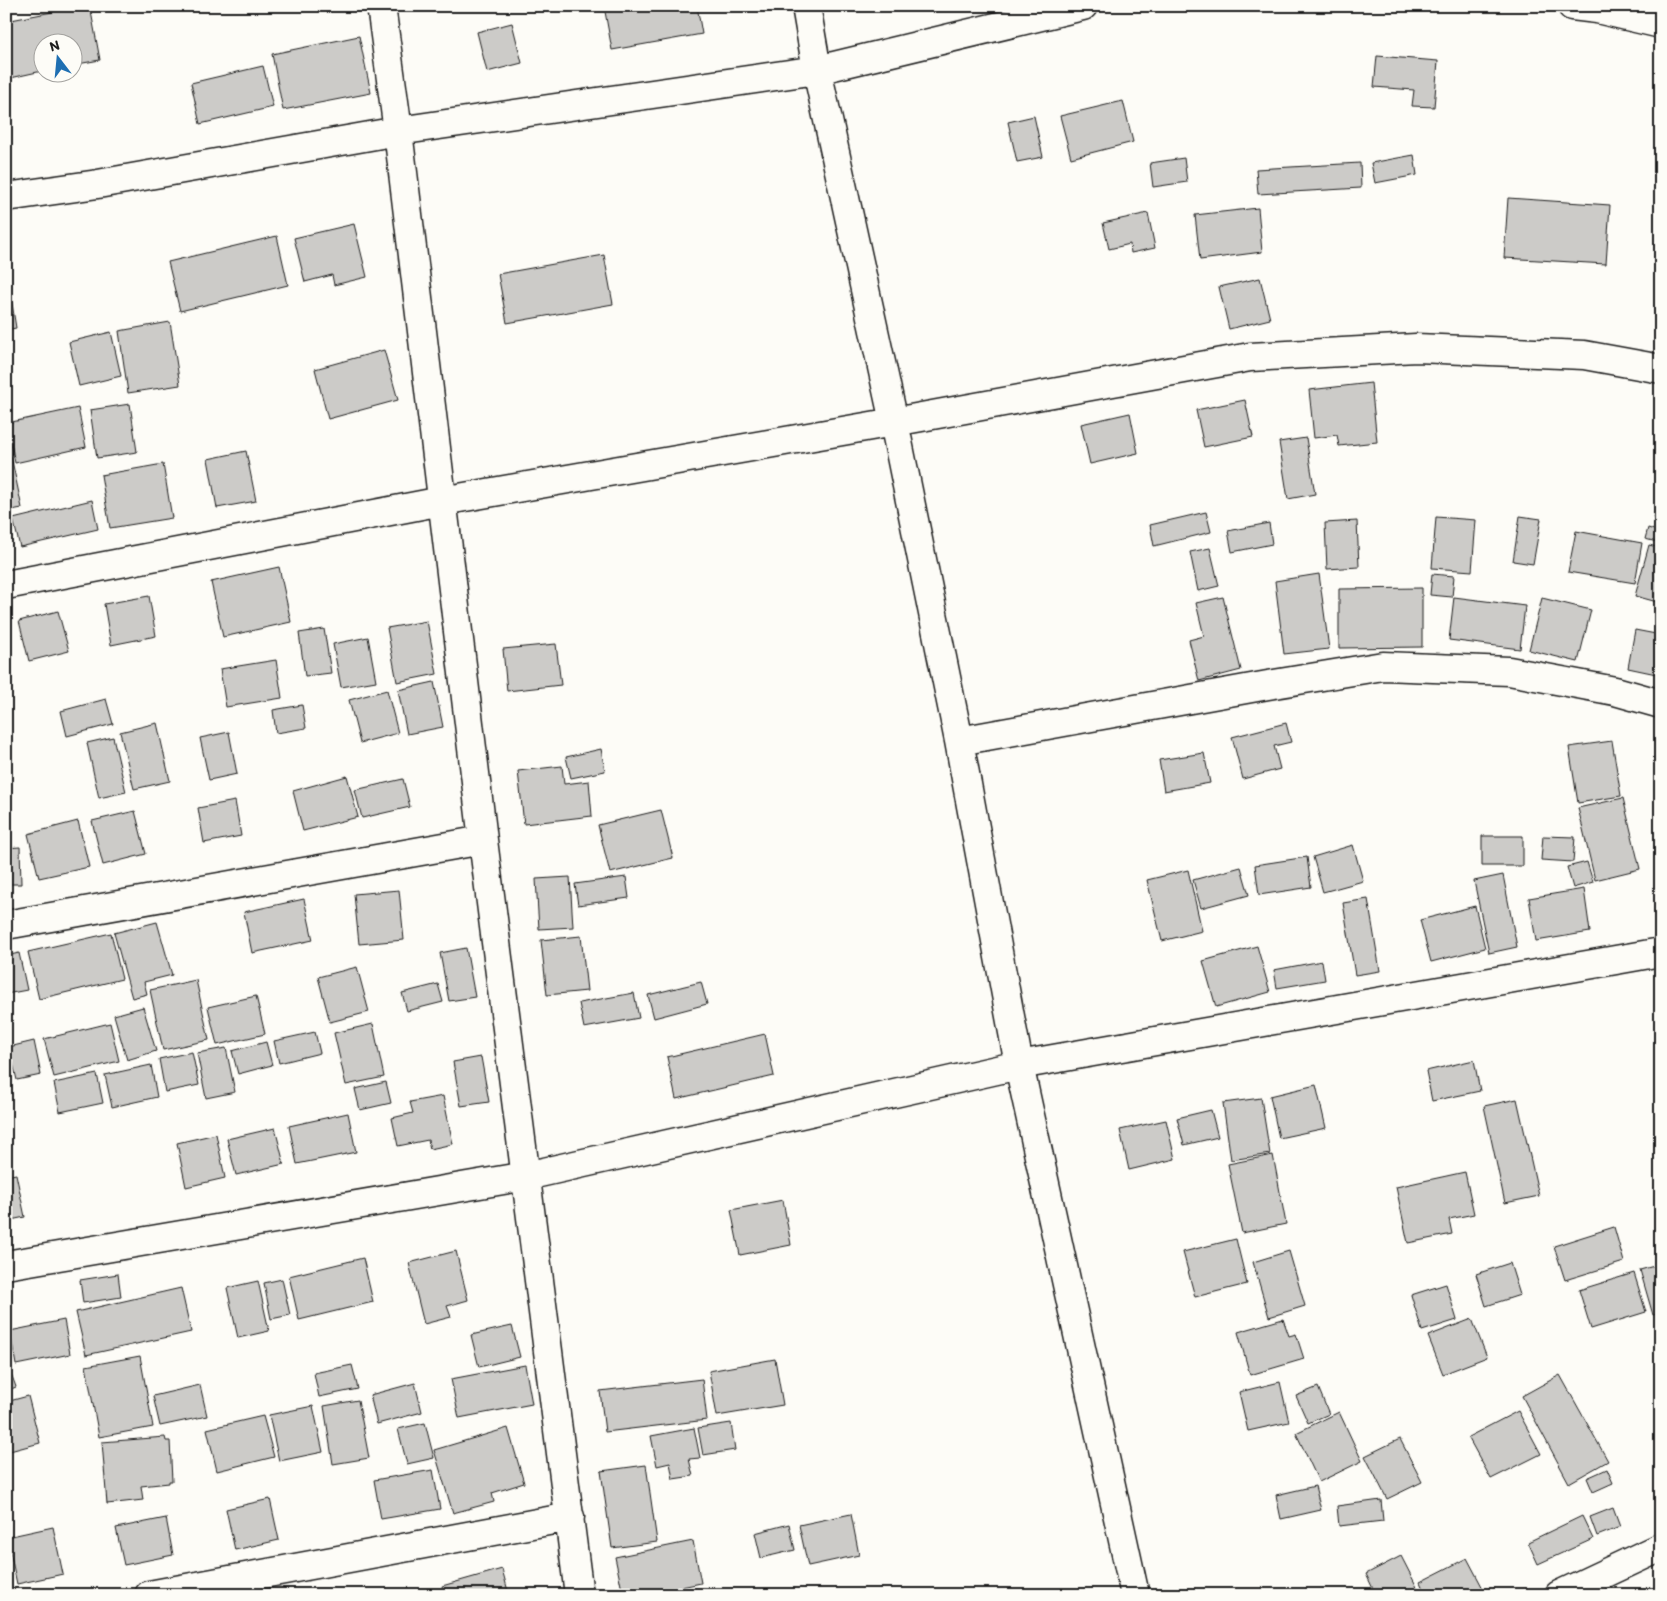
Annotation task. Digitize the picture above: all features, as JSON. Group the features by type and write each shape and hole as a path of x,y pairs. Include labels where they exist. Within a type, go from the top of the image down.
{"street":[{"path":"381,6 398,132 483,840 579,1595"},
{"path":"806,6 817,70 894,422 959,741 1019,1065 1135,1595"},
{"path":"6,197 98,184 398,132 817,70 1083,6"},
{"path":"1572,6 1597,9 1661,24"},
{"path":"6,584 442,500 894,422 1250,357 1416,348 1584,355 1661,369"},
{"path":"959,741 1383,666 1509,671 1614,691 1661,704"},
{"path":"6,925 483,840"},
{"path":"6,1265 526,1176 1019,1065 1661,952"},
{"path":"149,1595 570,1517"},
{"path":"1559,1595 1661,1547"}],"building":[{"path":"90,6 100,60 82,63 82,32 32,32 32,73 6,79 6,21"},
{"path":"604,6 697,6 702,34 612,50"},
{"path":"512,23 522,63 487,72 477,32"},
{"path":"359,36 371,93 283,110 272,54"},
{"path":"1377,56 1438,61 1434,107 1412,106 1414,90 1374,87"},
{"path":"263,66 273,107 200,124 191,83"},
{"path":"1123,101 1133,142 1071,158 1060,116"},
{"path":"1034,116 1043,157 1017,162 1008,122"},
{"path":"1414,155 1417,175 1375,183 1371,163"},
{"path":"1184,158 1187,182 1153,187 1150,163"},
{"path":"1360,163 1361,188 1258,194 1256,169"},
{"path":"1508,198 1610,205 1606,264 1504,258"},
{"path":"1258,208 1262,252 1200,260 1195,215"},
{"path":"1148,213 1155,248 1131,253 1130,244 1109,249 1103,223"},
{"path":"354,224 367,277 334,285 332,275 305,282 294,238"},
{"path":"277,236 288,285 180,311 168,262"},
{"path":"604,255 613,304 507,323 498,274"},
{"path":"1260,278 1270,319 1229,329 1219,287"},
{"path":"11,297 16,328 6,330 6,298"},
{"path":"170,322 180,385 128,393 119,331"},
{"path":"111,332 121,376 79,386 69,342"},
{"path":"384,350 398,400 328,419 315,369"},
{"path":"1371,383 1377,442 1339,446 1337,435 1314,438 1309,390"},
{"path":"1245,400 1253,437 1204,447 1196,410"},
{"path":"130,404 137,452 97,458 90,410"},
{"path":"78,408 86,447 15,463 7,423"},
{"path":"1130,413 1138,453 1090,464 1081,424"},
{"path":"1306,438 1315,494 1288,499 1279,442"},
{"path":"246,451 256,501 217,508 208,459"},
{"path":"11,456 22,508 6,511 6,457"},
{"path":"163,464 172,518 110,528 101,475"},
{"path":"1661,487 1661,520 1653,518"},
{"path":"92,500 98,529 20,547 13,519"},
{"path":"1206,512 1211,532 1154,546 1150,525"},
{"path":"1520,516 1541,519 1533,564 1513,561"},
{"path":"1436,517 1476,520 1472,571 1432,568"},
{"path":"1357,521 1359,567 1327,569 1325,523"},
{"path":"1269,523 1272,544 1232,552 1228,531"},
{"path":"1648,528 1661,532 1661,543 1645,539"},
{"path":"1576,531 1642,543 1635,583 1568,572"},
{"path":"1649,545 1661,548 1661,603 1635,596"},
{"path":"1210,548 1219,586 1198,591 1190,552"},
{"path":"279,567 291,622 223,637 211,582"},
{"path":"1319,574 1329,649 1284,654 1275,581"},
{"path":"1432,574 1454,576 1452,597 1430,595"},
{"path":"1422,588 1422,647 1339,648 1339,589"},
{"path":"149,596 156,636 111,645 104,604"},
{"path":"1223,597 1241,670 1199,681 1189,640 1204,636 1196,603"},
{"path":"1454,597 1525,606 1520,649 1449,640"},
{"path":"1542,598 1591,610 1578,662 1529,650"},
{"path":"58,611 69,651 29,661 19,621"},
{"path":"427,621 437,674 397,682 387,628"},
{"path":"324,629 331,673 305,676 299,633"},
{"path":"1635,630 1661,635 1661,675 1628,668"},
{"path":"368,637 376,681 341,687 333,644"},
{"path":"556,644 561,685 507,691 503,649"},
{"path":"276,660 282,698 226,707 220,669"},
{"path":"434,682 443,727 407,734 398,690"},
{"path":"387,690 398,733 360,743 349,700"},
{"path":"106,699 113,724 67,736 61,711"},
{"path":"302,705 306,728 276,733 273,710"},
{"path":"157,723 170,781 134,789 120,732"},
{"path":"1286,723 1291,742 1274,746 1280,769 1243,779 1232,737"},
{"path":"229,732 237,774 209,780 200,738"},
{"path":"113,737 126,792 99,798 87,743"},
{"path":"1612,741 1621,796 1578,803 1569,747"},
{"path":"601,749 605,771 571,778 566,757"},
{"path":"1204,753 1210,783 1164,791 1159,760"},
{"path":"562,766 564,784 589,781 592,816 524,824 518,771"},
{"path":"347,776 358,817 303,831 293,791"},
{"path":"403,779 410,807 362,818 355,790"},
{"path":"1623,798 1640,869 1595,880 1578,808"},
{"path":"235,801 241,836 204,843 198,808"},
{"path":"661,810 673,858 610,873 598,825"},
{"path":"135,811 146,854 103,865 92,821"},
{"path":"78,821 89,867 39,878 28,834"},
{"path":"1482,836 1523,836 1523,866 1482,866"},
{"path":"1543,836 1575,837 1573,862 1541,860"},
{"path":"1353,845 1363,881 1323,892 1313,857"},
{"path":"20,847 21,884 6,884 6,848"},
{"path":"1307,857 1311,887 1259,895 1255,865"},
{"path":"1587,862 1593,882 1573,888 1567,867"},
{"path":"1241,867 1249,895 1201,908 1193,880"},
{"path":"1188,870 1202,931 1162,941 1147,880"},
{"path":"1503,875 1517,947 1489,953 1474,881"},
{"path":"570,877 573,927 539,929 536,879"},
{"path":"626,877 629,898 578,905 575,884"},
{"path":"1584,889 1590,932 1536,941 1529,898"},
{"path":"399,890 404,940 359,944 354,894"},
{"path":"304,899 313,940 252,953 244,912"},
{"path":"1368,899 1380,971 1355,975 1343,903"},
{"path":"1475,906 1485,948 1431,962 1420,920"},
{"path":"157,922 172,975 144,982 147,994 132,998 114,933"},
{"path":"111,933 122,979 39,999 28,952"},
{"path":"581,936 587,991 547,995 541,940"},
{"path":"1257,946 1270,992 1216,1007 1203,961"},
{"path":"466,948 475,997 449,1001 440,953"},
{"path":"19,953 27,990 6,994 6,956"},
{"path":"1322,961 1325,980 1277,988 1274,970"},
{"path":"357,967 369,1012 330,1022 318,977"},
{"path":"196,980 209,1040 163,1050 150,990"},
{"path":"701,982 707,1004 654,1018 648,995"},
{"path":"438,984 443,1002 407,1011 402,993"},
{"path":"634,993 639,1018 584,1028 579,1003"},
{"path":"256,996 265,1034 217,1045 208,1007"},
{"path":"143,1007 156,1051 127,1060 114,1015"},
{"path":"110,1023 119,1061 54,1077 44,1039"},
{"path":"373,1024 384,1077 346,1085 334,1033"},
{"path":"315,1032 320,1053 279,1063 274,1041"},
{"path":"765,1034 774,1076 676,1099 667,1057"},
{"path":"34,1041 41,1075 17,1080 9,1047"},
{"path":"266,1042 272,1065 238,1074 232,1051"},
{"path":"226,1048 235,1092 206,1098 197,1053"},
{"path":"192,1052 199,1085 165,1092 159,1059"},
{"path":"481,1057 489,1102 461,1106 453,1062"},
{"path":"1474,1060 1480,1091 1432,1101 1426,1071"},
{"path":"151,1065 157,1097 112,1107 105,1075"},
{"path":"97,1074 103,1103 60,1112 54,1083"},
{"path":"386,1082 391,1103 360,1110 355,1089"},
{"path":"1316,1085 1326,1128 1279,1138 1270,1096"},
{"path":"443,1096 453,1144 430,1149 428,1140 398,1146 392,1118 413,1113 410,1102"},
{"path":"1261,1098 1270,1154 1231,1160 1223,1103"},
{"path":"1517,1099 1539,1196 1505,1203 1484,1106"},
{"path":"1211,1110 1218,1137 1184,1145 1177,1118"},
{"path":"348,1113 356,1152 297,1164 289,1126"},
{"path":"1166,1120 1175,1159 1129,1170 1120,1130"},
{"path":"275,1128 284,1164 236,1175 227,1139"},
{"path":"216,1134 225,1178 186,1187 177,1143"},
{"path":"1273,1155 1286,1224 1242,1233 1228,1164"},
{"path":"1465,1172 1474,1214 1449,1219 1452,1234 1408,1243 1396,1187"},
{"path":"16,1174 25,1217 6,1221 6,1176"},
{"path":"783,1200 791,1245 740,1255 731,1210"},
{"path":"1614,1227 1624,1262 1565,1280 1554,1246"},
{"path":"1236,1239 1247,1284 1195,1297 1183,1252"},
{"path":"456,1251 468,1300 447,1306 451,1317 424,1324 409,1263"},
{"path":"1289,1251 1305,1306 1269,1317 1253,1262"},
{"path":"363,1258 373,1302 299,1320 289,1276"},
{"path":"1510,1263 1520,1295 1486,1306 1476,1274"},
{"path":"1661,1264 1661,1313 1653,1315 1640,1270"},
{"path":"1634,1273 1646,1312 1591,1329 1579,1290"},
{"path":"118,1274 121,1297 83,1303 80,1280"},
{"path":"282,1279 290,1315 271,1319 264,1283"},
{"path":"258,1281 269,1331 238,1338 227,1288"},
{"path":"1446,1284 1457,1320 1422,1331 1411,1295"},
{"path":"181,1288 191,1332 86,1355 76,1312"},
{"path":"1283,1319 1289,1336 1296,1334 1304,1359 1250,1375 1238,1332"},
{"path":"1472,1319 1487,1357 1443,1374 1428,1336"},
{"path":"64,1320 70,1354 16,1365 10,1331"},
{"path":"512,1326 520,1357 479,1367 471,1335"},
{"path":"140,1356 153,1427 99,1437 86,1366"},
{"path":"775,1359 783,1405 717,1416 709,1371"},
{"path":"6,1360 16,1387 6,1391"},
{"path":"352,1365 358,1389 319,1397 314,1373"},
{"path":"525,1365 532,1404 459,1418 451,1379"},
{"path":"1560,1375 1608,1461 1569,1483 1522,1396"},
{"path":"702,1379 707,1420 605,1432 600,1391"},
{"path":"1280,1382 1289,1422 1248,1431 1239,1392"},
{"path":"415,1383 422,1412 377,1424 370,1395"},
{"path":"200,1385 207,1416 160,1426 153,1396"},
{"path":"1318,1387 1329,1414 1308,1423 1296,1396"},
{"path":"28,1396 40,1443 6,1452 6,1402"},
{"path":"358,1400 369,1458 333,1464 324,1406"},
{"path":"313,1406 323,1452 279,1461 269,1415"},
{"path":"1518,1411 1541,1454 1491,1479 1468,1437"},
{"path":"1339,1412 1362,1461 1319,1482 1296,1433"},
{"path":"263,1416 274,1457 217,1471 207,1429"},
{"path":"425,1423 434,1458 407,1464 398,1429"},
{"path":"731,1423 735,1450 703,1455 698,1428"},
{"path":"508,1428 524,1483 492,1493 494,1502 453,1513 434,1450"},
{"path":"694,1428 700,1458 689,1459 693,1476 673,1479 670,1463 657,1466 651,1436"},
{"path":"165,1437 166,1441 170,1441 172,1481 141,1486 143,1500 107,1504 102,1442"},
{"path":"1400,1439 1422,1482 1387,1499 1365,1456"},
{"path":"646,1465 657,1542 612,1548 601,1471"},
{"path":"1607,1469 1613,1483 1593,1492 1587,1478"},
{"path":"433,1470 440,1509 381,1519 374,1480"},
{"path":"1315,1486 1321,1510 1281,1519 1276,1495"},
{"path":"270,1499 279,1540 235,1550 226,1509"},
{"path":"1381,1500 1383,1521 1339,1526 1337,1506"},
{"path":"1613,1508 1620,1527 1597,1536 1590,1517"},
{"path":"851,1514 859,1555 808,1566 799,1525"},
{"path":"1582,1516 1593,1539 1538,1564 1528,1542"},
{"path":"166,1518 173,1555 124,1565 116,1528"},
{"path":"789,1524 795,1550 761,1558 755,1533"},
{"path":"53,1527 63,1574 17,1584 7,1537"},
{"path":"693,1541 701,1583 642,1595 623,1595 615,1557"},
{"path":"1401,1556 1421,1595 1376,1595 1366,1574"},
{"path":"1467,1558 1486,1594 1426,1595 1420,1582"},
{"path":"502,1569 509,1595 444,1595 442,1586"}]}
